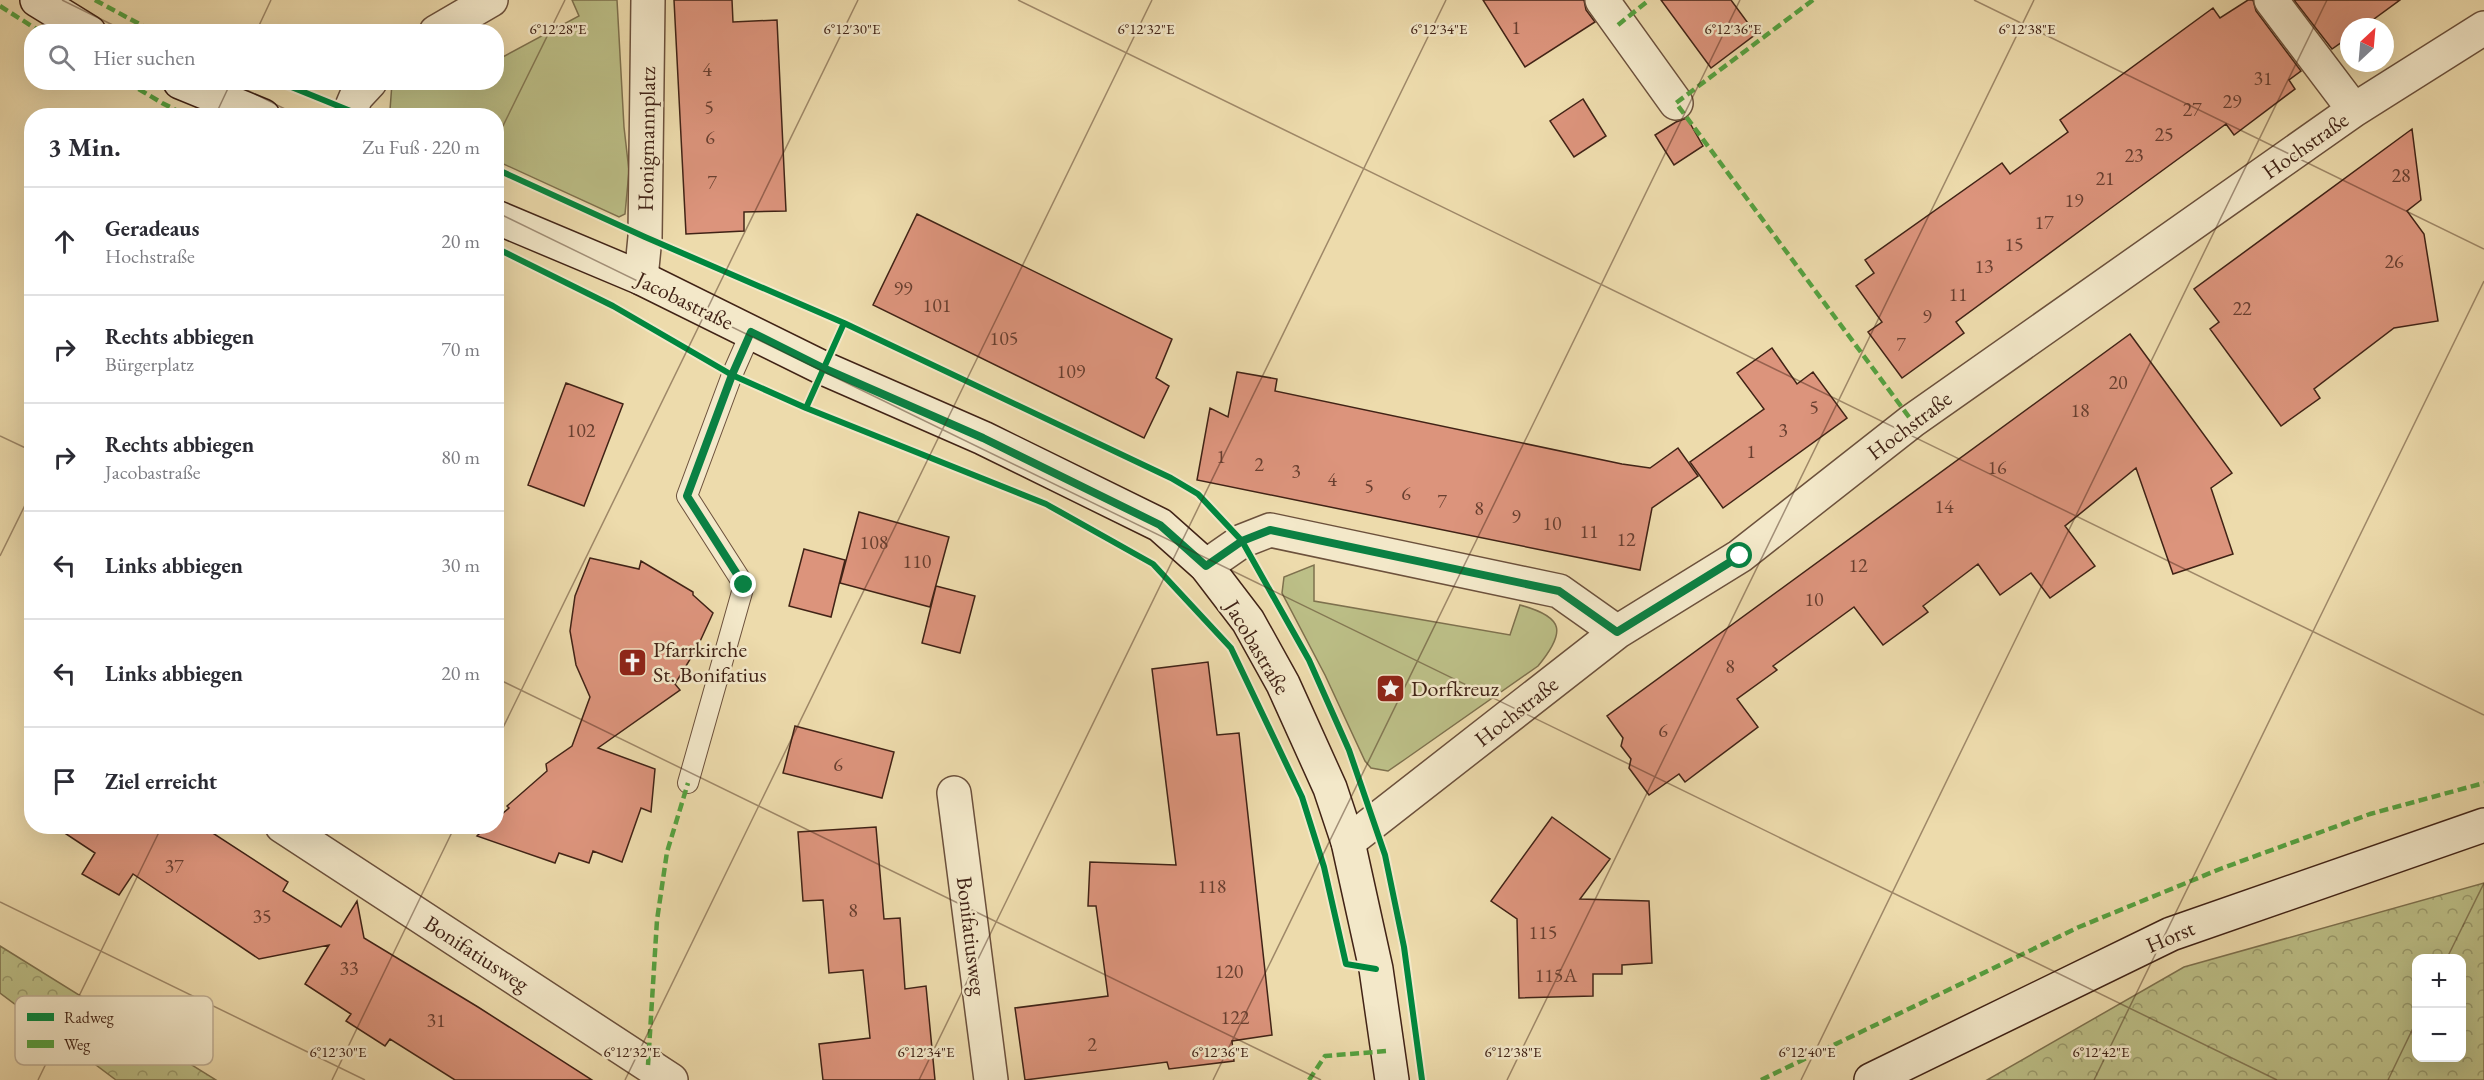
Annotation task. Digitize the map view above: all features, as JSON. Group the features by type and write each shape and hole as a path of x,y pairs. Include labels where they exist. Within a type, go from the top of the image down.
{"street":[{"path":"37,0 76,24"},
{"path":"450,24 491,0"},
{"name":"Honigmannplatz","path":"641,278 645,237 648,0"},
{"path":"1602,0 1676,103"},
{"path":"2271,0 2354,110"},
{"name":"Hochstraße","path":"1348,842 1617,632 1740,556 1912,421 2354,110 2484,28"},
{"path":"200,90 243,108"},
{"path":"351,108 356,97 363,90"},
{"name":"Jacobastraße","path":"504,220 641,278 823,368 983,438 1160,525 1206,566 1248,621 1283,684 1330,788 1348,842 1376,969 1392,1080"},
{"path":"1206,566 1242,541 1270,530 1559,591 1617,632"},
{"name":"Bonifatiusweg","path":"954,793 991,1080"},
{"name":"Horst","path":"1871,1080 2171,934 2484,825"},
{"name":"Bonifatiusweg","path":"294,834 671,1080"}],"lane":[{"path":"688,783 744,585 687,496 732,375 751,332"}],"green space":[{"path":"572,0 617,0 624,127 629,171 625,214 619,217 504,164 504,108 390,108 391,90 504,90 504,56 579,16"},
{"path":"1314,565 1314,601 1510,635 1520,605 1546,615 1556,627 1556,635 1553,644 1538,666 1388,771 1371,768 1365,761 1325,675 1282,593 1284,577"},
{"path":"2484,883 2484,1080 1987,1080 2184,967"},
{"path":"0,946 81,996 15,996 15,1004 0,993"},
{"path":"96,1065 192,1065 216,1080 116,1080"}],"building":[{"path":"674,0 732,0 733,22 777,20 786,211 744,212 744,231 686,234"},
{"path":"1483,0 1584,0 1586,10 1595,22 1525,67"},
{"path":"1661,0 1731,0 1756,34 1711,68"},
{"path":"2248,0 2253,0 2256,11 2301,71 2289,80 2295,89 2234,135 2226,124 1956,322 1964,333 1902,378 1868,332 1882,322 1856,286 1874,273 1865,260 2002,163 2010,174 2068,132 2060,120 2213,8 2220,18"},
{"path":"2294,0 2400,0 2375,18 2340,18 2340,43 2332,49"},
{"path":"1583,99 1606,136 1574,157 1550,121"},
{"path":"1687,118 1703,146 1674,165 1655,135"},
{"path":"2412,129 2421,200 2407,211 2424,234 2438,321 2394,328 2314,389 2320,398 2281,426 2210,329 2219,322 2194,289"},
{"path":"917,214 1172,339 1156,378 1169,386 1144,438 873,305"},
{"path":"2130,334 2232,473 2211,488 2233,554 2173,574 2136,468 2065,526 2095,566 2050,598 2031,573 2000,595 1978,564 1923,606 1928,612 1883,645 1854,607 1773,666 1777,670 1737,699 1758,727 1685,782 1679,774 1649,795 1629,768 1631,759 1621,746 1623,738 1607,716"},
{"path":"1772,348 1797,384 1813,372 1847,418 1723,508 1690,462 1764,409 1737,373"},
{"path":"1237,372 1277,379 1275,391 1622,464 1650,468 1678,448 1698,476 1652,508 1640,570 1197,480 1210,408 1228,417"},
{"path":"566,383 623,404 584,506 528,485"},
{"path":"859,512 949,537 930,607 840,583"},
{"path":"804,549 845,560 831,617 789,606"},
{"path":"590,558 639,569 641,561 693,592 693,595 713,613 697,648 675,684 680,690 598,748 655,769 651,812 641,808 622,862 593,851 589,863 559,853 555,863 477,836 479,834 504,834 504,812 509,808 507,806 547,771 546,764 572,746 590,697 576,665 570,631 575,596"},
{"path":"936,586 975,596 960,653 922,643"},
{"path":"1208,662 1217,735 1239,733 1272,1035 1232,1041 1234,1061 1169,1069 1167,1062 1025,1080 1015,1008 1108,996 1096,906 1088,906 1090,862 1176,865 1152,669"},
{"path":"795,726 894,752 882,798 783,773"},
{"path":"1552,817 1610,859 1580,899 1649,901 1652,963 1622,965 1622,974 1593,974 1593,996 1519,998 1517,919 1491,901"},
{"path":"876,827 884,919 900,918 905,989 926,986 935,1080 823,1080 819,1044 870,1038 863,970 829,973 823,900 803,901 798,832"},
{"path":"66,834 214,834 288,882 283,891 341,927 357,901 364,938 592,1080 455,1080 390,1039 385,1046 346,1021 351,1014 305,984 329,945 259,959 133,874 119,895 82,874 95,853"}],"marked path":[{"path":"95,0 139,24"},
{"path":"1618,25 1649,0"},
{"path":"1813,0 1676,103 1912,421"},
{"path":"0,6 28,24"},
{"path":"140,90 172,108"},
{"path":"648,1065 657,920 667,852 688,783"},
{"path":"1761,1080 2079,927 2220,869 2370,814 2484,783"},
{"path":"1309,1080 1325,1056 1387,1051"}],"cycle path":[{"path":"299,90 343,108"},
{"path":"504,173 645,237 844,323 1171,478 1198,494 1242,541 1309,660 1349,750 1385,855 1404,947 1422,1080"},
{"path":"504,252 613,306 732,375 806,408 1046,504 1153,564 1231,648 1302,797 1324,867 1346,964 1376,969"},
{"path":"806,408 844,323"}],"place":[{"name":"Pfarrkirche St. Bonifatius","path":"632,662"},
{"name":"Dorfkreuz","path":"1390,688"}],"route":[{"path":"744,585 687,496 732,375 751,332 823,368 983,438 1160,525 1206,566 1242,541 1270,530 1559,591 1617,632 1740,556"}]}
